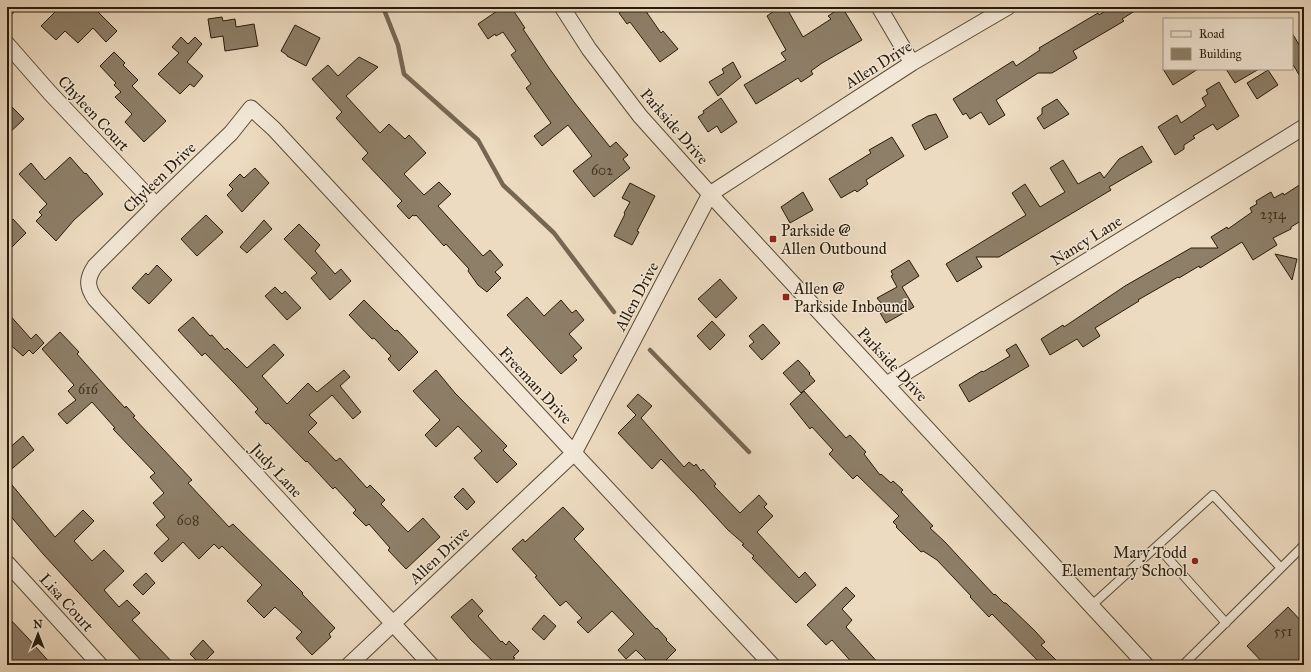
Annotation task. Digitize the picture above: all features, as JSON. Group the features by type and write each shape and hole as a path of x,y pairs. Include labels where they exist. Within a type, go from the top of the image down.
{"street":[{"name":"Parkside Drive","path":"562,7 589,49 640,116 710,194 1146,665"},
{"path":"879,7 912,63"},
{"name":"Allen Drive","path":"349,665 574,453 710,194 912,63 1008,7"},
{"name":"Chyleen Court","path":"7,44 50,93 156,204"},
{"name":"Chyleen Drive","path":"95,299 90,291 88,282 90,273 95,266 156,204 231,133 251,108 274,129"},
{"name":"Nancy Lane","path":"887,384 1304,127"},
{"name":"Freeman Drive","path":"274,129 772,665"},
{"name":"Judy Lane","path":"95,299 431,665"},
{"name":"Lisa Court","path":"7,563 100,665"}],"lane":[{"path":"1091,606 1214,495 1281,568"},
{"path":"1183,665 1304,545"},
{"path":"1157,546 1226,623"}],"building":[{"path":"60,7 93,7 117,31 106,42 93,28 78,43 65,31 56,40 41,26"},
{"path":"503,7 511,7 525,28 523,29 549,68 610,147 616,142 628,155 623,159 630,168 594,197 573,171 592,156 568,125 542,146 534,136 551,123 526,88 531,84 511,55 516,51 503,32 496,36 495,34 488,39 478,24"},
{"path":"628,7 643,7 661,33 663,31 678,49 660,62 630,22 627,24 619,13"},
{"path":"772,7 786,7 803,37 831,19 828,16 842,7 862,40 822,63 811,71 813,74 801,82 798,78 756,104 744,85 786,60 781,53 786,50 767,16 774,11"},
{"path":"1112,7 1141,7 1122,19 1124,21 1073,51 1077,58 1052,73 1038,73 996,100 1005,115 989,125 981,112 970,119 966,113 963,115 953,99 1013,61 1016,66 1040,50 1039,48 1098,13 1099,15"},
{"path":"222,17 223,21 235,19 236,27 254,24 258,46 225,51 223,36 211,38 208,19"},
{"path":"295,25 320,38 306,66 287,56 281,51"},
{"path":"1293,35 1304,53 1304,83 1293,65"},
{"path":"181,37 188,44 195,37 202,44 187,62 203,76 194,87 190,84 180,94 158,74 179,53 172,47"},
{"path":"114,52 125,63 123,65 138,80 132,86 166,121 144,142 125,122 132,114 115,97 121,92 114,85 116,83 100,66"},
{"path":"359,57 378,67 346,96 380,133 389,124 405,139 409,135 426,153 404,174 424,195 439,182 451,194 438,206 483,256 490,250 503,265 495,272 501,278 487,292 478,285 468,271 469,269 446,244 444,246 416,215 413,215 409,219 397,206 402,201 362,159 368,153 336,118 342,112 312,79 328,65 338,76"},
{"path":"733,62 741,77 718,96 709,82 724,73 722,69"},
{"path":"1164,70 1196,70 1173,85"},
{"path":"1227,70 1257,70 1235,83"},
{"path":"1268,70 1278,85 1257,99 1247,83"},
{"path":"1219,82 1239,116 1217,130 1213,124 1193,136 1195,138 1184,145 1184,149 1175,155 1158,127 1177,115 1181,123 1206,106 1202,98 1208,94 1206,90"},
{"path":"721,98 737,122 721,133 717,126 708,132 698,117 704,113 703,111"},
{"path":"1057,99 1069,114 1044,129 1037,118 1042,114 1042,108"},
{"path":"7,102 24,119 7,135"},
{"path":"936,114 948,137 925,150 912,125 928,116"},
{"path":"892,137 904,156 866,180 868,184 857,192 855,190 841,198 829,179 871,153 869,150"},
{"path":"1142,146 1152,162 1109,187 1111,190 999,257 976,257 982,267 957,282 946,264 1026,215 1012,193 1025,184 1040,207 1065,192 1050,168 1063,160 1078,184 1100,172 1104,178 1119,159"},
{"path":"70,157 85,174 86,173 103,194 74,220 56,241 36,221 42,215 39,212 47,204 19,174 31,163 45,180"},
{"path":"255,168 269,183 242,212 227,195 233,189 229,185 240,174 244,178"},
{"path":"1304,182 1304,219 1291,227 1291,229 1273,238 1277,245 1253,260 1242,242 1200,268 1199,266 1138,300 1139,301 1095,328 1100,336 1083,347 1077,339 1050,355 1041,339 1063,325 1064,327 1125,286 1191,248 1218,248 1211,237 1227,227 1228,229 1252,212 1250,208 1257,204 1256,201 1271,192 1274,198 1283,193 1284,195"},
{"path":"630,183 655,196 637,231 639,232 632,245 614,236 630,202 622,198"},
{"path":"803,192 813,210 790,223 781,207"},
{"path":"206,215 223,232 197,256 181,239"},
{"path":"13,219 26,233 7,252 7,225"},
{"path":"264,220 272,229 247,253 240,247"},
{"path":"299,224 320,245 315,251 335,274 341,269 351,281 330,300 311,278 317,273 284,239"},
{"path":"1275,254 1297,259 1292,280"},
{"path":"909,260 919,276 902,287 914,307 886,323 876,306 881,303 877,298 897,287 891,276 893,275 891,271"},
{"path":"157,265 172,280 149,304 132,288 146,273 148,275"},
{"path":"720,279 737,298 716,318 698,299"},
{"path":"275,287 282,294 285,291 301,308 287,320 265,296"},
{"path":"527,297 544,316 561,300 572,313 576,310 584,320 569,334 582,348 573,356 577,360 561,374 507,315"},
{"path":"364,300 395,331 397,330 418,352 399,371 388,359 391,356 349,315"},
{"path":"7,312 31,339 36,334 44,343 33,354 29,350 23,356 7,342"},
{"path":"193,317 210,336 212,335 225,350 227,348 247,368 274,344 284,355 262,376 287,404 308,383 317,392 344,370 350,377 340,386 361,412 353,419 332,395 309,415 317,423 308,432 336,461 340,458 367,488 370,485 385,500 381,504 408,532 423,518 440,537 406,569 388,550 390,548 369,524 366,526 353,513 356,510 335,487 333,489 268,423 266,424 255,412 258,409 236,385 205,353 202,356 178,330"},
{"path":"712,321 725,335 710,350 697,336"},
{"path":"763,324 780,343 762,360 749,346 754,342 749,336"},
{"path":"60,332 79,352 77,354 107,388 125,408 126,406 135,416 133,417 192,480 188,483 229,527 233,524 292,582 335,628 329,634 331,637 312,655 296,638 302,632 275,607 264,618 247,601 262,585 222,546 219,549 214,544 199,559 183,542 162,562 154,553 169,539 156,525 165,517 153,503 164,493 150,477 155,473 113,429 115,428 92,402 67,424 58,414 76,400 68,391 74,385 42,349"},
{"path":"1016,344 1029,366 969,402 959,385 1010,356 1006,350"},
{"path":"798,360 815,381 801,393 783,373"},
{"path":"436,370 455,393 507,446 503,450 517,464 497,483 474,458 482,451 458,426 436,447 425,435 440,420 413,391"},
{"path":"804,391 846,438 850,435 866,452 864,454 880,475 881,474 891,483 893,481 903,490 901,492 933,526 930,528 994,595 995,594 1004,603 1006,603 1035,631 1045,642 1041,645 1061,665 1042,665 992,614 989,617 937,560 923,551 921,552 896,527 897,526 893,522 899,516 857,475 853,479 829,454 833,450 812,427 810,429 790,404"},
{"path":"638,394 652,406 641,418 684,467 689,462 694,466 696,464 701,471 703,469 716,484 714,486 740,513 759,495 767,504 764,507 773,516 757,532 799,578 805,572 816,585 796,603 752,558 754,556 742,545 744,544 728,530 661,459 652,469 618,433 636,415 627,406"},
{"path":"23,436 34,450 7,473 7,450"},
{"path":"7,479 55,537 83,510 94,521 74,541 92,561 104,550 124,571 104,590 119,607 127,600 140,613 132,620 175,665 145,665 44,555 7,512"},
{"path":"463,488 475,502 467,510 454,497"},
{"path":"563,507 584,529 574,539 676,650 661,665 651,665 636,650 626,659 618,650 634,634 612,611 588,633 577,622 582,618 566,601 560,606 535,577 537,576 512,549 523,539 525,542"},
{"path":"146,573 155,583 143,595 133,585"},
{"path":"846,587 855,596 842,609 852,620 846,627 880,665 854,665 832,640 826,645 807,625"},
{"path":"472,599 483,611 478,616 501,642 502,641 506,645 509,641 519,651 513,657 515,658 507,665 497,665 471,640 451,617"},
{"path":"1288,607 1304,624 1304,665 1265,665 1247,646"},
{"path":"544,615 556,626 544,640 532,629"},
{"path":"7,616 27,637 52,665 7,665"},
{"path":"203,640 214,652 201,665 190,654"}],"waterway":[{"path":"383,7 398,45 404,74 478,140 503,185 554,233 614,312"},
{"path":"650,350 749,452"}],"place":[{"name":"Parkside @ Allen Outbound","path":"773,239"},
{"name":"Allen @ Parkside Inbound","path":"786,297"},
{"name":"Mary Todd Elementary School","path":"1195,561"}]}
